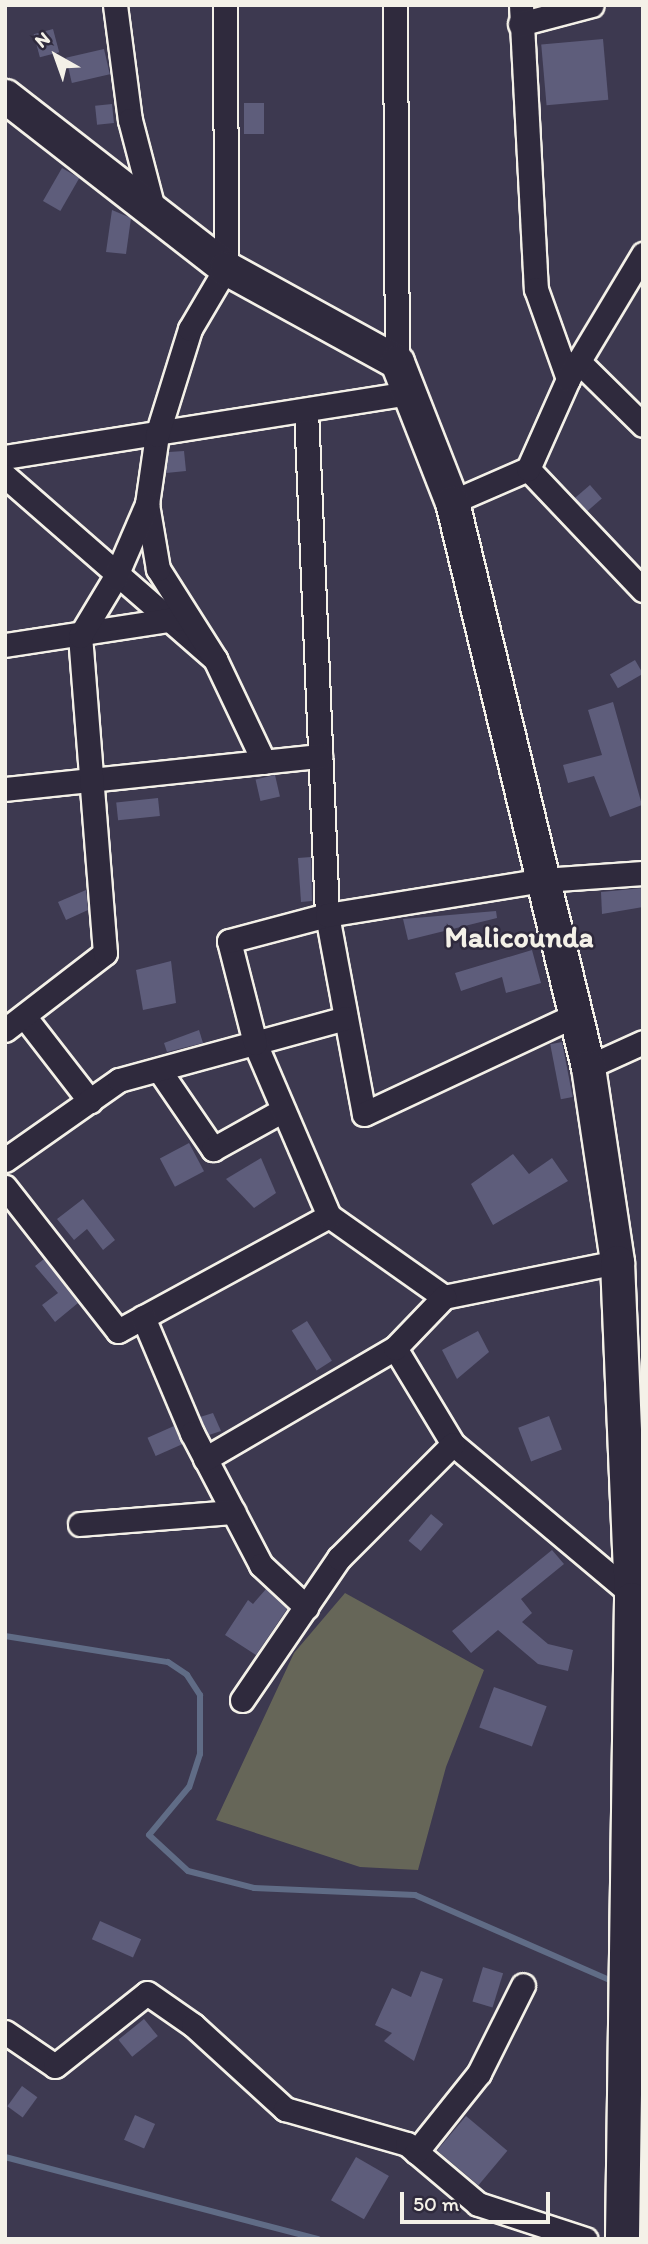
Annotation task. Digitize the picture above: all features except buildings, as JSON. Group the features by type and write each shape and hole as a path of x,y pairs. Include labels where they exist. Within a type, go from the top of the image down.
{"main road":[{"path":"5,96 226,268 397,362 452,502 588,1067 617,1262 635,1482 637,1600 623,2000 622,2239"}],"street":[{"path":"115,5 130,120 154,212"},
{"path":"5,1030 105,953 80,636 115,578 147,504 156,435 190,329 226,268 225,5"},
{"path":"395,5 397,362"},
{"path":"592,5 521,14 536,289 573,370 643,425"},
{"path":"452,502 528,470 573,370 643,254"},
{"path":"5,457 411,393"},
{"path":"306,410 327,915 365,1114 575,1015"},
{"path":"528,470 643,590"},
{"path":"5,476 115,578 182,618"},
{"path":"147,504 158,569 182,618 215,659 264,762"},
{"path":"5,645 80,636 182,618"},
{"path":"5,789 320,756"},
{"path":"444,1297 329,1216 255,1043 229,941 327,915 543,880 643,873"},
{"path":"24,1016 90,1101"},
{"path":"5,1160 119,1080 346,1018"},
{"path":"588,1067 643,1042"},
{"path":"159,1070 213,1149 283,1110"},
{"path":"8,1198 118,1331 329,1216"},
{"path":"205,1459 395,1348 444,1297 617,1262"},
{"path":"143,1317 205,1459 261,1565 306,1607"},
{"path":"395,1348 453,1444 637,1600"},
{"path":"242,1700 340,1558 453,1444"},
{"path":"80,1524 233,1512"},
{"path":"416,2152 479,2073 523,1985"},
{"path":"5,2032 55,2066 147,1993 193,2025 285,2109 416,2152 478,2204 585,2239"}],"green space":[{"path":"345,1593 484,1670 446,1767 418,1870 360,1867 216,1820 294,1653"}],"waterway":[{"path":"5,1636 168,1662 187,1675 200,1695 200,1754 189,1787 149,1835 188,1871 254,1888 415,1895 614,1982"},
{"path":"5,2157 318,2239"}],"district":[{"name":"Malicounda","path":"519,937"}]}
